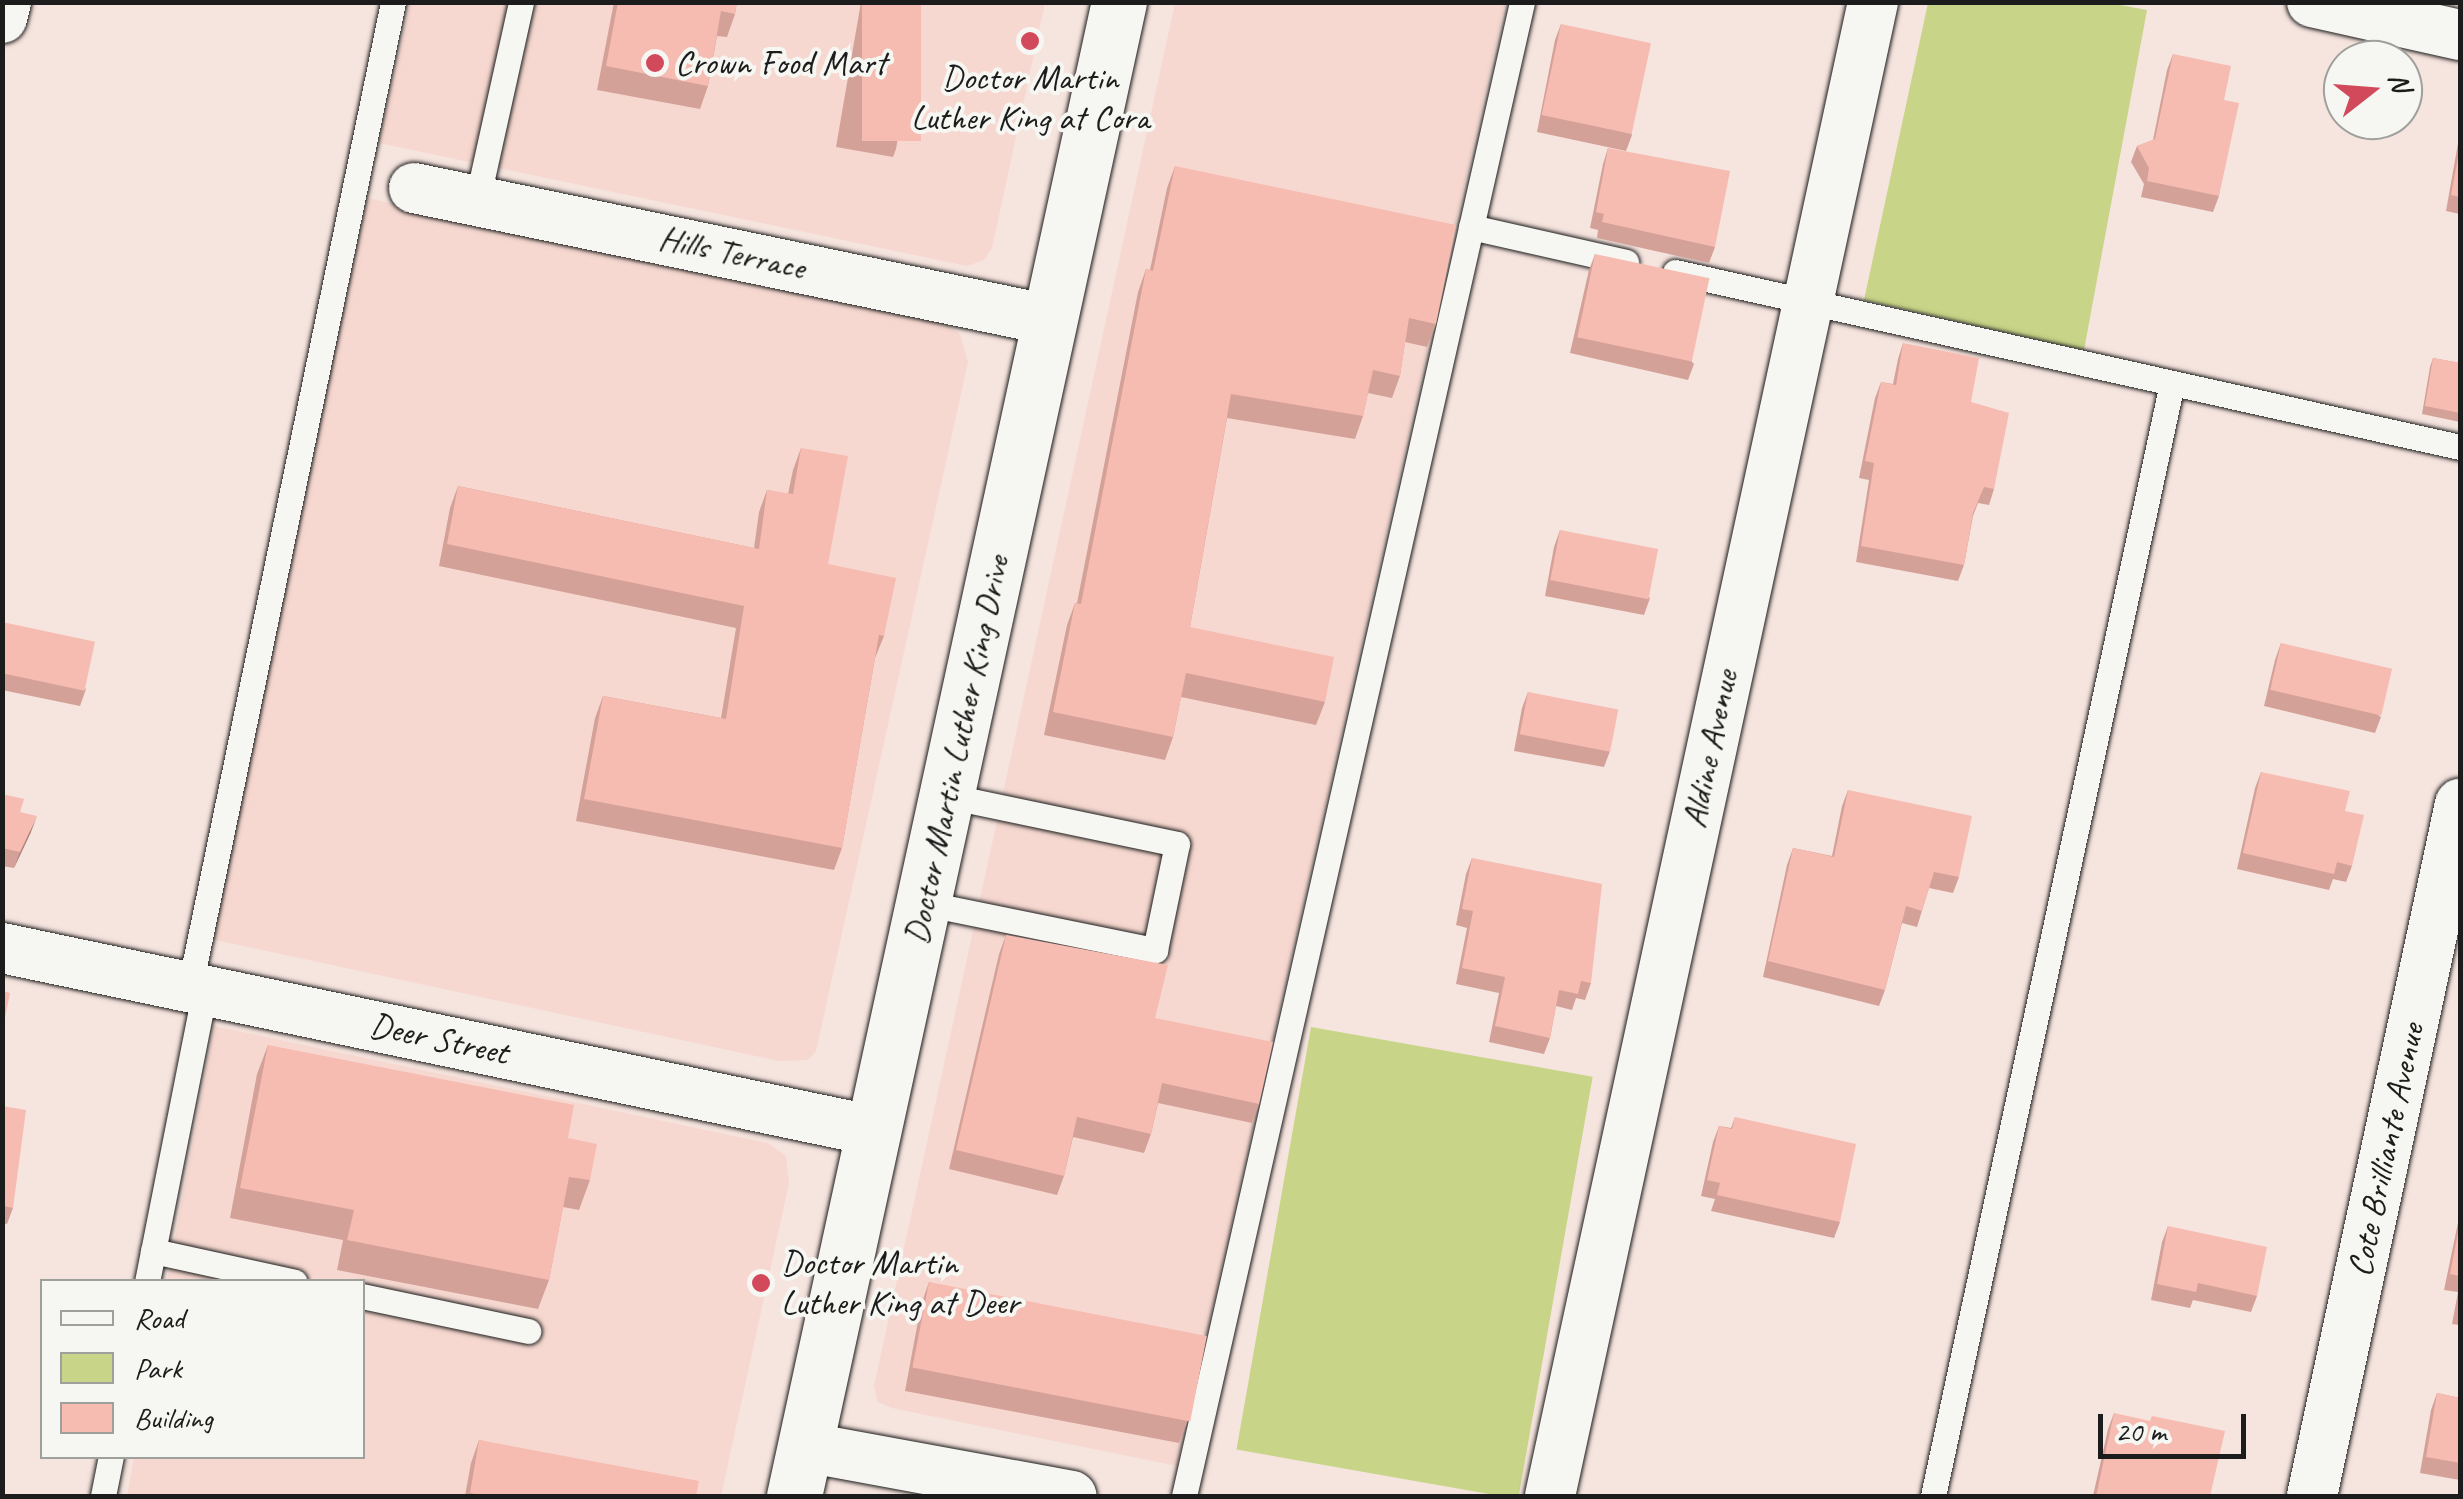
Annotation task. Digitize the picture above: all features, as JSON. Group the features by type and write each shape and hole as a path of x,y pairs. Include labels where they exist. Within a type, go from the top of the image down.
{"main road":[{"name":"Doctor Martin Luther King Drive","path":"800,1472 1119,2"}],"street":[{"path":"2,18 6,2"},
{"name":"Aldine Avenue","path":"1550,1496 1873,2"},
{"path":"2312,2 2460,35"},
{"name":"Hills Terrace","path":"414,188 1050,320"},
{"name":"Cote Brilliante Avenue","path":"2312,1496 2460,804"},
{"name":"Deer Street","path":"2,948 874,1130"},
{"path":"800,1472 1072,1496"}],"lane":[{"path":"148,1279 198,988 393,2"},
{"path":"477,200 521,2"},
{"path":"1184,1496 1522,2"},
{"path":"1471,227 2460,447"},
{"path":"1932,1496 2172,383"},
{"path":"924,903 1155,950 1177,844 948,796"},
{"path":"153,1252 281,1279"},
{"path":"365,1297 528,1331"},
{"path":"103,1496 110,1459"}],"shaded area":[{"path":"410,3 1045,3 992,248 984,260 967,266 379,143"},
{"path":"1175,3 1505,3 1177,1466 892,1408 878,1402 874,1386"},
{"path":"367,198 943,322 960,334 968,362 816,1051 808,1060 779,1061 211,939"},
{"path":"214,1026 768,1143 786,1156 789,1183 721,1496 127,1496 134,1459 365,1459 365,1279 167,1279"}],"green space":[{"path":"1928,3 2109,3 2147,10 2084,350 1864,300"},
{"path":"1311,1027 1593,1077 1519,1496 1237,1449"}],"building":[{"name":"Crown Food Mart","path":"618,2 737,2 735,14 721,11 708,86 606,66"},
{"path":"862,2 921,2 921,141 862,141"},
{"path":"1561,24 1651,43 1632,134 1542,115"},
{"path":"2173,54 2231,66 2224,100 2239,103 2219,196 2147,181 2149,168 2137,146 2155,139"},
{"path":"2460,147 2460,197 2451,195"},
{"path":"1608,148 1730,171 1715,247 1602,222 1604,214 1596,212"},
{"path":"1175,166 1456,225 1436,324 1409,318 1400,376 1373,370 1363,416 1231,394 1190,627 1334,657 1325,702 1186,673 1173,737 1053,712 1075,603 1081,604 1146,269 1153,271"},
{"path":"1595,254 1709,278 1692,361 1577,337"},
{"path":"1903,343 1979,358 1971,402 2009,413 1994,489 1984,487 1973,513 1964,565 1861,546 1874,463 1865,461 1881,382 1896,385"},
{"path":"2433,358 2460,363 2460,413 2425,406"},
{"path":"801,448 848,456 828,564 896,578 884,636 879,635 842,848 584,799 603,696 726,719 744,606 447,544 458,486 759,549 767,490 793,494"},
{"path":"1560,530 1658,549 1648,599 1550,580"},
{"path":"2,622 95,642 85,691 2,673"},
{"path":"2281,643 2392,669 2381,715 2270,690"},
{"path":"1528,692 1618,710 1610,752 1520,734"},
{"path":"2261,772 2350,791 2345,811 2364,815 2352,866 2337,862 2334,874 2243,853"},
{"path":"1848,790 1972,816 1959,877 1934,872 1922,911 1906,906 1885,990 1768,961 1793,848 1834,857"},
{"path":"2,794 24,799 20,812 37,816 20,852 2,848"},
{"path":"1472,858 1602,884 1591,983 1581,981 1578,994 1559,990 1550,1038 1495,1026 1505,977 1462,968 1473,911 1462,909"},
{"path":"1006,935 1168,965 1155,1018 1273,1042 1259,1104 1162,1083 1151,1134 1077,1117 1064,1176 956,1150"},
{"path":"2,991 10,993 2,1032"},
{"path":"268,1045 574,1105 568,1138 597,1144 590,1180 569,1177 549,1280 347,1240 354,1210 240,1188"},
{"path":"2,1106 26,1110 13,1208 4,1206 2,1215"},
{"path":"1735,1117 1856,1144 1840,1222 1717,1195 1720,1183 1707,1180 1719,1126 1732,1129"},
{"path":"2460,1222 2460,1276 2450,1274"},
{"path":"2168,1226 2267,1247 2257,1296 2198,1283 2196,1292 2157,1284"},
{"path":"929,1282 1207,1336 1190,1421 912,1367"},
{"path":"2437,1393 2460,1398 2460,1463 2426,1457"},
{"path":"2114,1413 2150,1421 2152,1416 2225,1431 2210,1496 2096,1496"},
{"path":"479,1440 699,1481 696,1496 470,1493"}],"place":[{"name":"Doctor Martin Luther King at Cora","path":"1030,41"},
{"name":"Crown Food Mart","path":"655,63"},
{"name":"Doctor Martin Luther King at Deer","path":"761,1283"}]}
